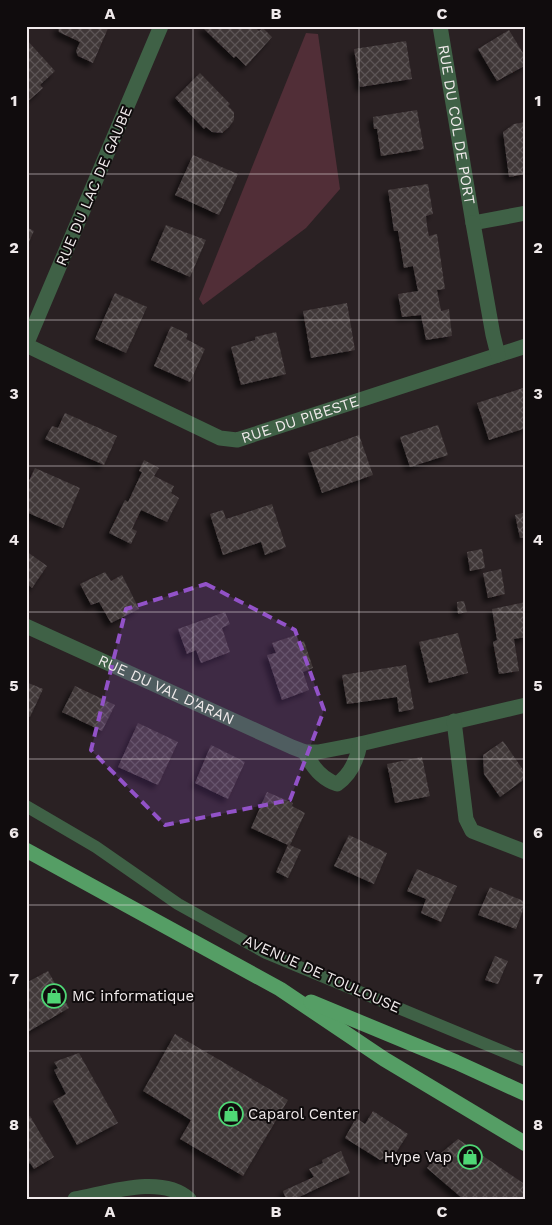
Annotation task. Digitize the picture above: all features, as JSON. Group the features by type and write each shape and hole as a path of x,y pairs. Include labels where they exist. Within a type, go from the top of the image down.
{"main road":[{"name":"AVENUE DE TOULOUSE","path":"26,850 280,989 384,1059 526,1144"},
{"name":"AVENUE DE TOULOUSE","path":"280,989 456,1062 526,1094"}],"street":[{"name":"RUE DU LAC DE GAUBE","path":"26,345 161,26"},
{"name":"RUE DU COL DE PORT","path":"440,26 473,223 498,355"},
{"name":"RUE DU COL DE PORT","path":"473,223 526,214"},
{"name":"RUE DU PIBESTE","path":"26,345 220,438 237,440 526,346"},
{"name":"RUE DU VAL D'ARAN","path":"26,626 305,752 318,752 360,744 526,705"},
{"path":"454,721 466,819 472,831 526,852"},
{"path":"305,752 310,764 327,781 337,784 346,777 358,754 360,744"},
{"path":"75,1199 149,1185 168,1187 181,1192 189,1199"}],"lane":[{"name":"AVENUE DE TOULOUSE","path":"26,806 96,847 178,904 266,953 526,1061"}],"highlighted area":[{"path":"206,584 295,630 324,710 290,800 165,825 91,750 126,609"}],"shaded area":[{"path":"306,33 318,34 340,189 306,228 203,305 199,299"}],"building":[{"path":"58,26 109,26 93,63 78,56 76,51 80,42 59,32"},
{"path":"205,26 254,26 259,31 263,28 272,37 246,66 236,56 234,58 203,28"},
{"path":"509,30 526,58 526,65 497,81 478,49"},
{"path":"26,39 55,71 40,85 43,88 26,103"},
{"path":"406,41 412,79 360,87 354,49"},
{"path":"200,73 230,104 228,106 234,112 234,120 222,133 212,132 206,127 204,129 175,98"},
{"path":"417,110 424,149 381,156 377,129 374,129 373,117"},
{"path":"526,122 526,174 509,177 503,132 514,124"},
{"path":"193,155 238,174 219,215 175,195"},
{"path":"428,184 433,214 426,216 427,226 429,236 437,234 445,289 437,290 441,311 449,309 452,336 426,340 421,315 402,317 398,294 418,291 413,266 404,268 398,231 394,231 388,190"},
{"path":"166,225 206,240 190,277 151,260"},
{"path":"26,227 34,231 26,248"},
{"path":"115,293 147,307 126,353 95,339"},
{"path":"347,303 355,350 311,358 303,311"},
{"path":"171,326 188,334 186,339 205,349 190,382 154,366"},
{"path":"276,332 286,374 241,385 231,347 255,340 255,337"},
{"path":"526,387 526,428 489,440 477,403"},
{"path":"65,413 117,436 104,465 45,439 52,426 58,428"},
{"path":"438,425 448,455 410,467 400,437"},
{"path":"359,435 373,475 322,493 308,453"},
{"path":"144,460 159,468 154,476 174,486 171,493 179,498 167,522 141,510 132,529 137,531 131,544 109,533 125,500 128,502 142,472 139,471"},
{"path":"35,468 80,488 63,528 26,512 26,487"},
{"path":"272,504 286,547 265,555 261,542 223,555 210,514 223,510 226,519"},
{"path":"526,512 526,537 520,538 515,515"},
{"path":"482,549 485,568 470,571 467,552"},
{"path":"26,551 47,566 32,588 26,583"},
{"path":"501,569 505,594 488,598 483,573"},
{"path":"105,572 111,581 122,575 139,609 111,623 99,602 91,605 80,584"},
{"path":"464,601 467,612 458,614 457,602"},
{"path":"526,602 526,637 514,639 519,671 499,674 493,642 497,640 492,609"},
{"path":"225,612 230,624 222,628 230,652 201,663 196,650 187,654 178,629"},
{"path":"458,633 468,673 429,683 419,642"},
{"path":"296,635 299,643 304,641 313,668 303,672 309,690 282,700 267,655 276,653 272,643"},
{"path":"406,665 414,709 399,712 397,697 347,704 342,675"},
{"path":"26,682 43,689 30,717 26,715"},
{"path":"75,686 115,705 102,731 62,712"},
{"path":"138,723 178,742 158,785 118,767"},
{"path":"503,741 526,774 526,778 500,797 484,774 483,755"},
{"path":"211,745 245,762 228,799 195,783"},
{"path":"422,757 430,796 395,803 387,764"},
{"path":"267,792 293,803 292,806 305,813 290,845 301,850 288,878 276,872 288,845 251,828"},
{"path":"349,835 387,853 374,884 334,866"},
{"path":"417,869 457,886 441,922 421,913 426,899 407,891"},
{"path":"490,887 526,902 516,929 478,915"},
{"path":"495,956 508,961 498,984 485,980"},
{"path":"48,971 69,1008 26,1033 26,983"},
{"name":"Caparol Center","path":"175,1034 288,1100 243,1176 180,1139 191,1120 143,1091"},
{"path":"79,1053 118,1123 77,1145 53,1101 66,1094 54,1070 58,1068 54,1062"},
{"path":"373,1111 408,1134 395,1154 380,1160 345,1138 356,1118 365,1124"},
{"path":"30,1116 54,1157 34,1169 30,1163 26,1166 26,1118"},
{"path":"458,1139 526,1185 526,1199 463,1199 427,1168 435,1158"},
{"path":"341,1151 350,1173 295,1199 286,1199 283,1191 314,1177 309,1169 323,1163 322,1160"}],"place":[{"name":"MC informatique","path":"54,996"},
{"name":"Caparol Center","path":"231,1114"},
{"name":"Hype Vap","path":"470,1157"}]}
